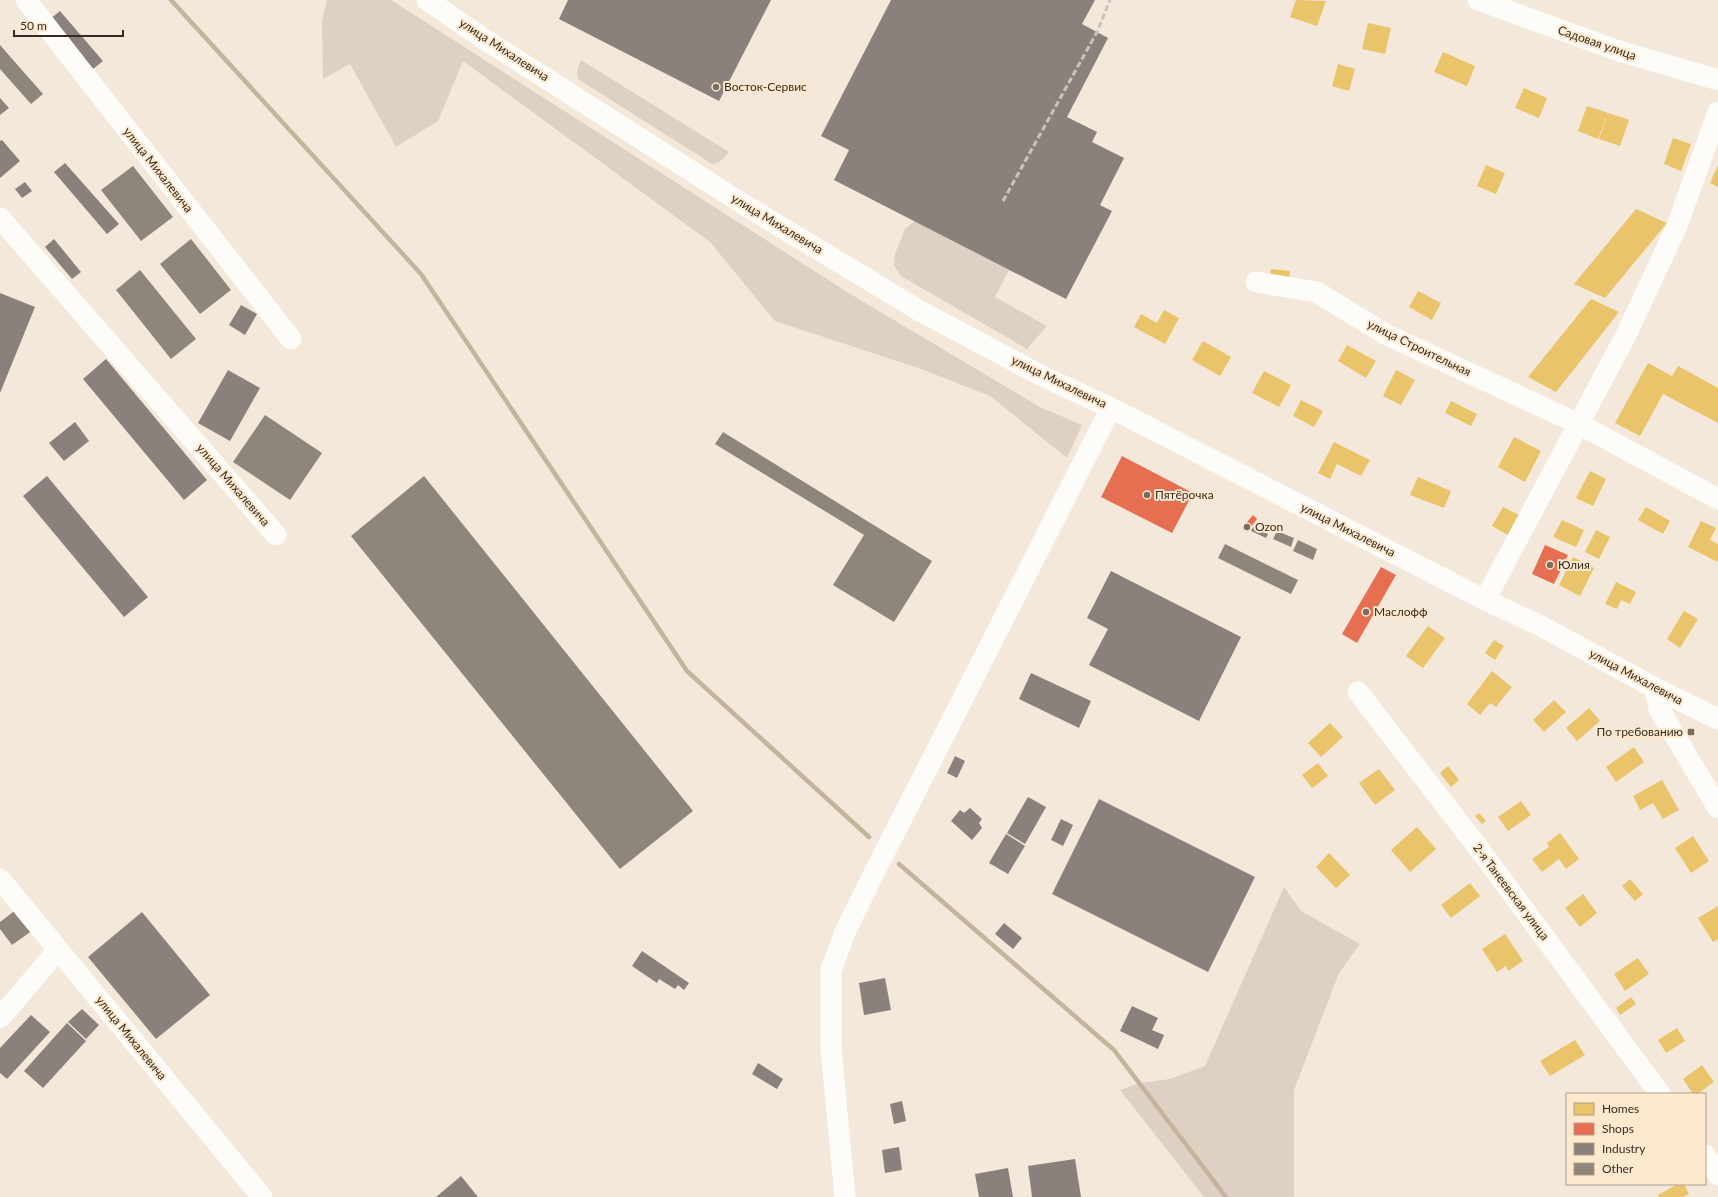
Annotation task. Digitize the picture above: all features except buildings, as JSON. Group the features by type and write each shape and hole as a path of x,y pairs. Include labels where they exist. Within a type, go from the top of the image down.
{"street":[{"name":"улица Михалевича","path":"26,0 291,340"},
{"name":"улица Михалевича","path":"427,0 484,39 743,204 920,311 1042,376 1111,408 1485,600 1541,626 1655,688 1718,719"},
{"name":"Садовая улица","path":"1478,0 1619,51 1718,80"},
{"path":"1485,600 1626,335 1677,226 1718,112"},
{"name":"улица Михалевича","path":"0,218 276,535"},
{"name":"улица Строительная","path":"1256,282 1317,292 1385,334 1579,424 1718,499"},
{"path":"845,1197 830,1049 831,970 845,932 872,877 892,837 911,804 1111,408"},
{"path":"1655,688 1659,709 1718,808"},
{"name":"2-я Танеевская улица","path":"1358,692 1480,850 1659,1093"},
{"name":"улица Михалевича","path":"0,879 262,1197"},
{"path":"0,1018 58,950"},
{"path":"1706,1157 1718,1175"}],"shaded area":[{"path":"327,0 391,0 847,292 1040,407 1082,425 1067,458 990,396 921,369 775,321 710,242 463,61 438,121 396,147 350,64 323,79 322,21"},
{"path":"581,60 729,152 720,161 712,164 578,79 577,71"},
{"path":"915,221 1009,270 995,297 1047,326 1027,349 901,276 894,265 895,254 905,229"},
{"path":"1284,887 1301,911 1360,944 1339,973 1294,1090 1294,1197 1204,1197 1120,1090 1139,1083 1170,1079 1205,1066"}],"waterway":[{"path":"171,0 421,274 687,671 869,837"},
{"path":"899,864 1114,1050 1226,1197"}],"railway":[{"path":"1003,201 1097,32 1110,0"}],"place":[{"name":"Восток-Сервис","path":"716,87"},
{"name":"Пятёрочка","path":"1147,495"},
{"name":"Ozon","path":"1247,527"},
{"name":"Юлия","path":"1550,565"},
{"name":"Маслофф","path":"1366,612"},
{"name":"По требованию","path":"1691,732"}]}
